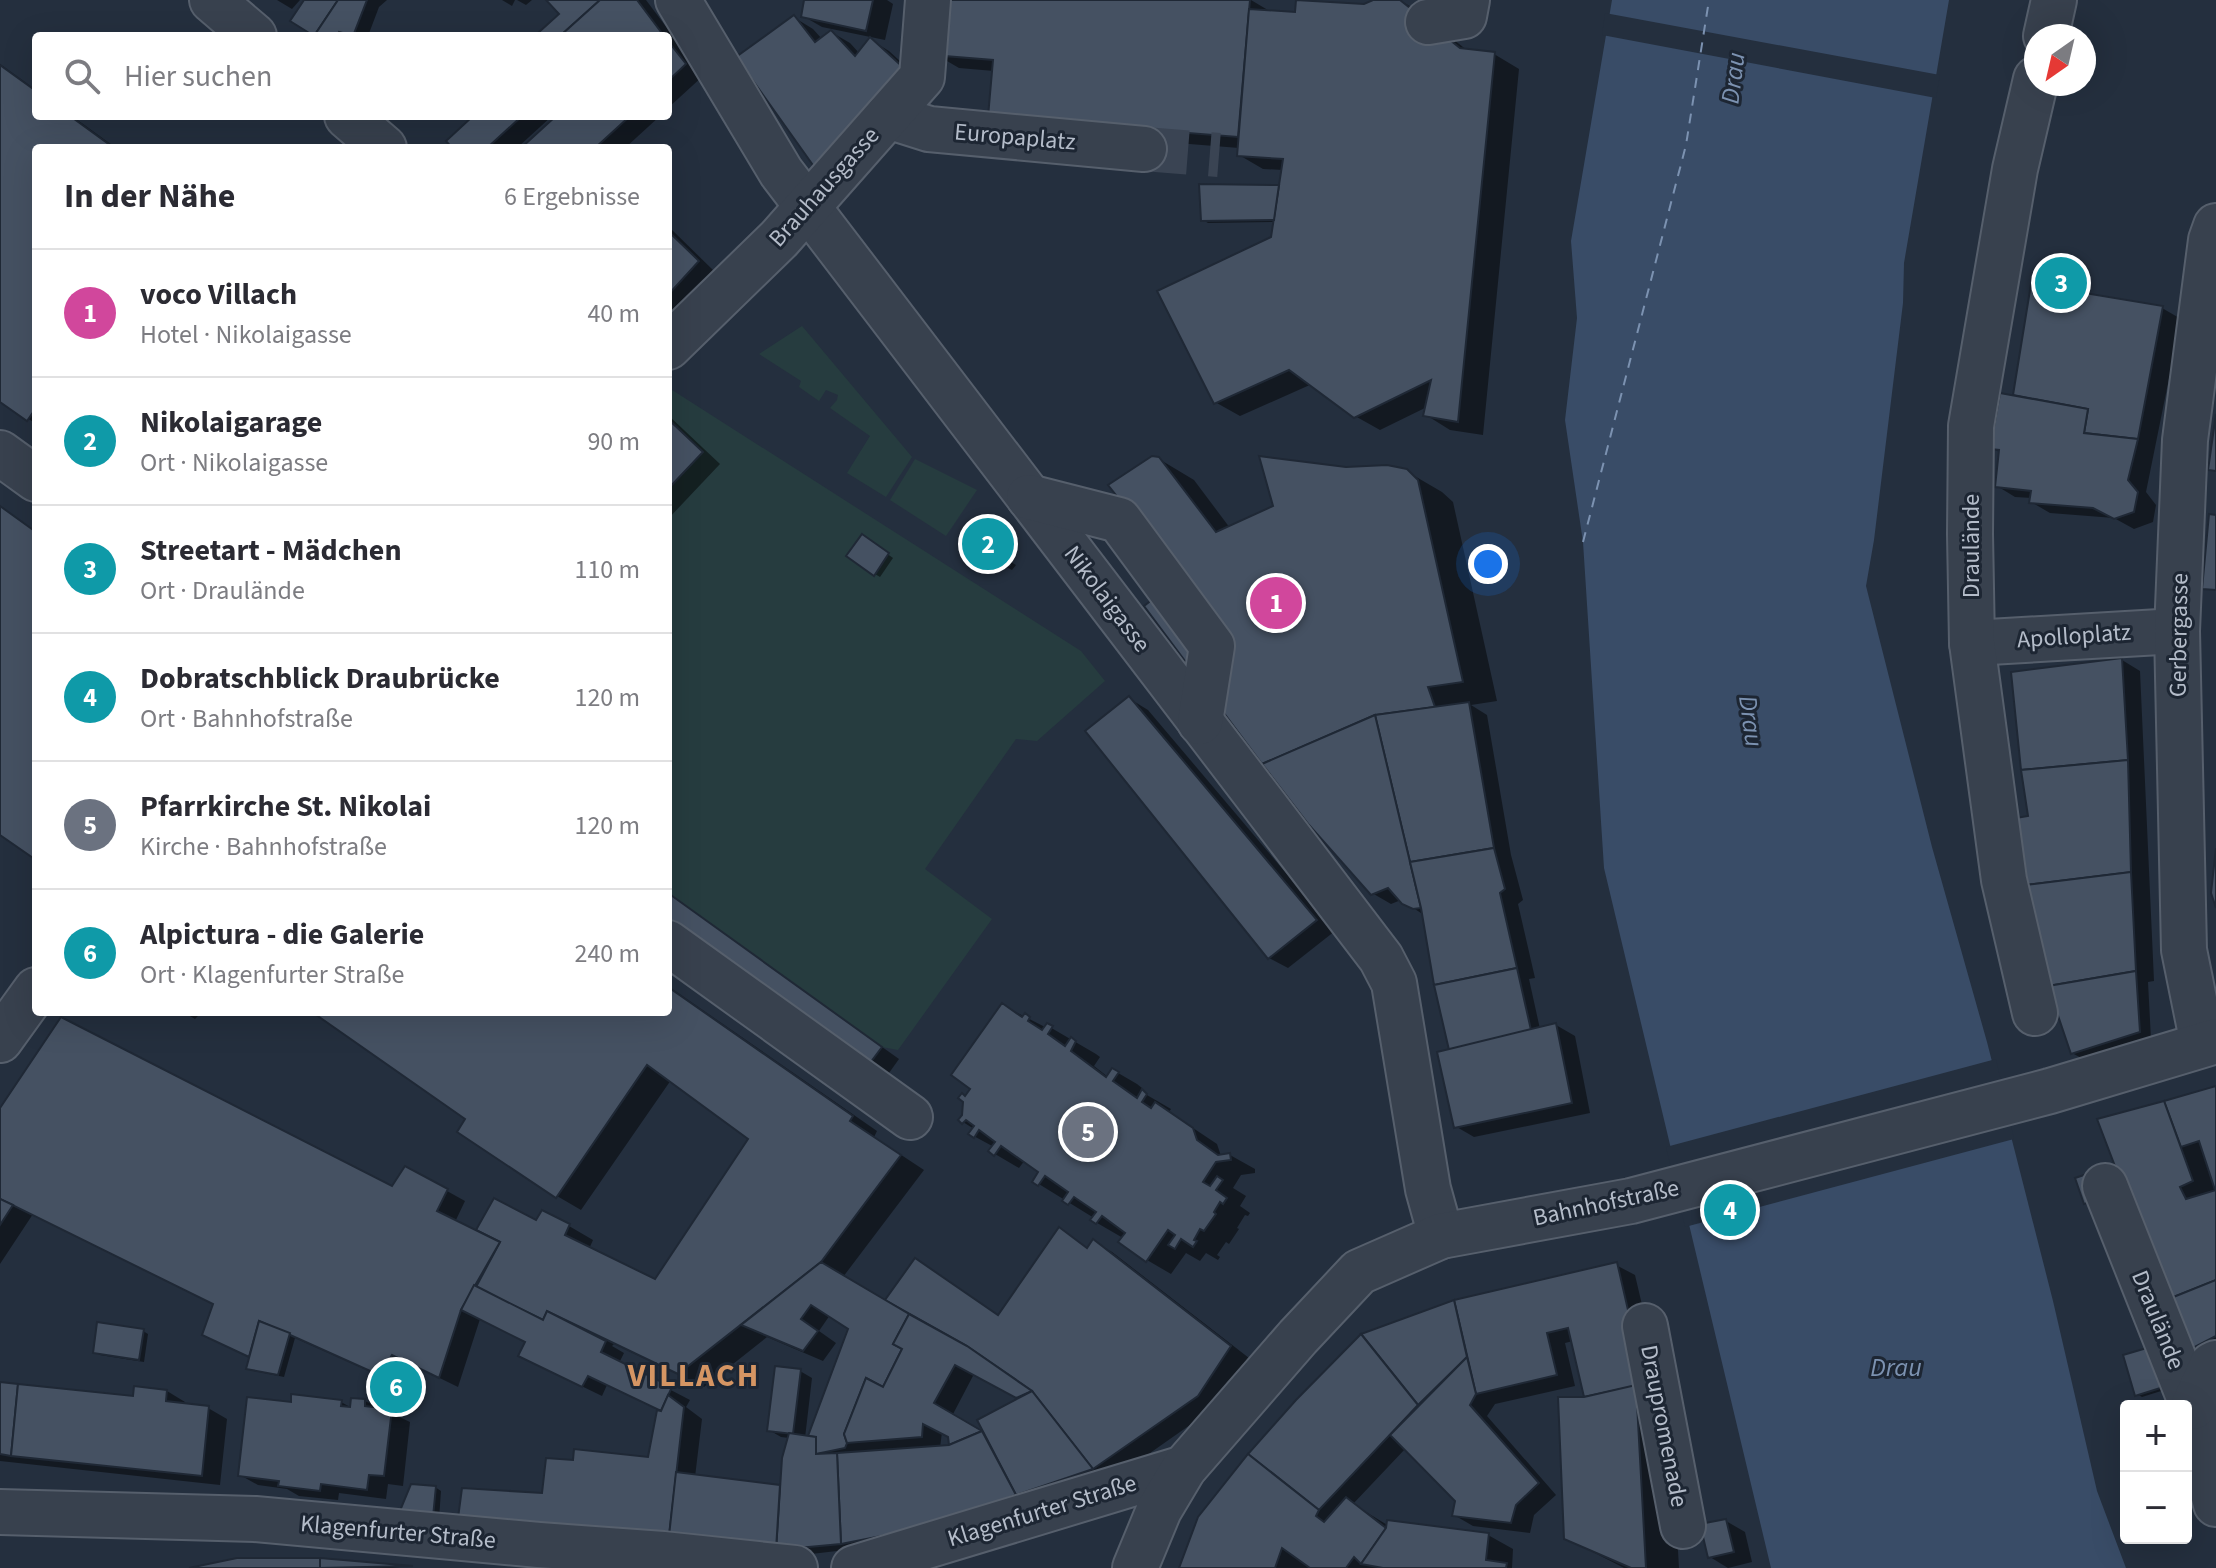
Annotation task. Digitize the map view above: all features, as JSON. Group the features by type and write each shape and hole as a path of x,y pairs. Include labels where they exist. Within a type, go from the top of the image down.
{"street":[{"path":"212,0 249,32"},
{"name":"Nikolaigasse","path":"678,0 781,172 1381,958 1394,983 1428,1189 1441,1236"},
{"name":"Brauhausgasse","path":"672,343 808,207 922,77 928,0"},
{"path":"1428,22 1464,16 1467,0"},
{"path":"2049,24 2054,0"},
{"name":"Draulände","path":"2032,96 2015,169 1971,426 1972,643 2004,880 2035,1013"},
{"name":"Europaplatz","path":"888,116 929,129 1144,149"},
{"path":"352,120 379,144"},
{"name":"Gerbergasse","path":"2209,1042 2184,950 2177,631 2199,493 2185,440 2211,240 2216,226"},
{"path":"0,453 32,476"},
{"path":"1029,497 1119,520 1212,646 1200,722"},
{"name":"Apolloplatz","path":"1972,643 2177,631"},
{"path":"672,946 910,1117"},
{"path":"0,1040 22,988"},
{"name":"Bahnhofstraße","path":"1135,1568 1159,1510 1184,1468 1359,1272 1441,1236 1631,1201 2050,1091 2209,1042"},
{"name":"Draulände","path":"2105,1186 2193,1407 2216,1504"},
{"name":"Draupromenade","path":"1645,1326 1683,1526"},
{"path":"2193,1407 2212,1365 2216,1363"},
{"name":"Klagenfurter Straße","path":"854,1568 1184,1468"},
{"name":"Klagenfurter Straße","path":"0,1512 255,1519 795,1568"}],"green space":[{"path":"802,326 912,457 886,497 847,473 870,436 830,408 838,395 826,390 819,401 799,387 801,381 759,354"},
{"path":"672,390 1081,651 1105,681 1037,741 1016,739 925,869 992,919 898,1050 882,1047 672,896 672,485 703,452 672,423"},
{"path":"915,459 977,490 946,536 890,500"}],"water":[{"name":"Drau","path":"1612,0 1949,0 1904,263 1903,303 1866,586 1932,847 1987,1042 2053,1301 2097,1491 2126,1568 1771,1568 1604,868 1583,542 1565,420 1577,318 1571,241"}],"pier":[{"path":"1605,13 1940,75 1936,98 1602,35"},
{"path":"1996,1059 2014,1139 1685,1227 1666,1147"}],"building":[{"path":"304,0 338,0 317,32 308,32 290,21"},
{"path":"338,0 367,0 355,32 317,32"},
{"path":"546,0 600,0 564,32 539,32 559,14"},
{"path":"600,0 637,0 661,32 564,32"},
{"path":"804,0 873,0 866,31 801,17"},
{"path":"938,0 1250,0 1238,137 988,117 993,60 932,55"},
{"path":"1296,0 1364,4 1373,0 1400,0 1460,48 1495,52 1458,422 1423,416 1431,380 1354,418 1289,370 1214,404 1157,291 1271,237 1283,159 1237,156 1249,9 1295,12"},
{"path":"794,15 815,42 831,30 855,56 870,37 906,70 815,168 736,57"},
{"path":"672,46 686,64 672,77"},
{"path":"0,65 32,88 32,120 76,120 108,144 32,144 32,414 27,421 0,402"},
{"path":"469,120 518,120 491,144 449,144 446,141"},
{"path":"552,120 626,120 599,144 525,144"},
{"path":"1199,184 1279,185 1274,220 1201,221"},
{"path":"672,235 699,261 672,291"},
{"path":"2031,284 2163,306 2138,439 2084,433 2088,409 2013,395"},
{"path":"2000,393 2088,409 2084,433 2138,439 2128,480 2138,492 2134,512 2114,519 2093,508 2029,503 2031,491 1995,487 1999,450 1990,449"},
{"path":"2216,414 2216,471 2208,470"},
{"path":"672,423 703,452 672,485"},
{"path":"1152,456 1159,457 1216,532 1273,506 1259,456 1346,467 1387,465 1407,469 1418,480 1463,682 1428,687 1435,707 1375,715 1262,764 1144,606 1181,577 1108,485"},
{"path":"0,506 32,529 32,857 0,835"},
{"path":"2209,514 2216,515 2216,590 2202,589"},
{"path":"992,522 1011,547 1001,554 1011,560 1005,568 997,564 997,557 986,567 965,541"},
{"path":"862,534 889,553 874,576 846,556"},
{"path":"2122,658 2128,760 2021,770 2011,672"},
{"path":"1129,696 1317,920 1268,959 1085,731"},
{"path":"1469,702 1494,848 1410,862 1375,715"},
{"path":"1375,715 1421,908 1413,909 1402,904 1388,888 1371,895 1309,825 1262,764"},
{"path":"2128,760 2131,872 2025,885 2016,818 2028,816 2021,770"},
{"path":"1494,848 1505,889 1500,893 1517,968 1434,985 1410,862"},
{"path":"2216,848 2216,908 2211,893"},
{"path":"2131,872 2136,971 2048,986 2025,885"},
{"path":"672,896 882,1047 864,1071 672,933"},
{"path":"1517,968 1531,1030 1449,1050 1434,985"},
{"path":"2136,971 2140,1032 2071,1054 2048,986"},
{"path":"672,990 853,1116 850,1121 901,1155 821,1262 678,1374 547,1311 543,1320 476,1287 500,1242 476,1230 494,1198 536,1220 542,1210 570,1224 565,1235 655,1279 748,1139 647,1065 556,1198 457,1132 465,1119 318,1016 672,1016"},
{"path":"1002,1003 1022,1017 1025,1013 1030,1017 1028,1021 1042,1030 1047,1023 1053,1026 1048,1034 1065,1046 1071,1037 1076,1041 1071,1051 1106,1077 1112,1068 1119,1072 1113,1081 1137,1098 1142,1089 1147,1094 1142,1102 1151,1108 1155,1102 1193,1128 1197,1140 1218,1155 1230,1153 1231,1160 1216,1162 1203,1182 1210,1186 1217,1176 1223,1180 1216,1190 1227,1198 1223,1204 1220,1202 1204,1231 1200,1229 1193,1247 1181,1239 1175,1249 1168,1245 1175,1235 1168,1230 1146,1262 1118,1242 1125,1233 1102,1216 1096,1224 1090,1220 1096,1212 1074,1197 1068,1205 1062,1201 1068,1192 1045,1176 1038,1186 1032,1182 1038,1172 1001,1146 994,1156 988,1151 995,1142 979,1130 974,1138 968,1134 974,1126 966,1120 962,1124 958,1120 962,1115 963,1102 958,1098 962,1093 965,1096 970,1089 951,1075"},
{"path":"61,1017 392,1186 405,1166 448,1189 437,1211 500,1242 461,1310 439,1378 392,1355 379,1375 259,1321 249,1357 202,1335 213,1304 0,1199 0,1108"},
{"path":"1556,1023 1572,1103 1454,1128 1437,1052"},
{"path":"2216,1086 2215,1190 2199,1141 2181,1147 2164,1101"},
{"path":"2164,1101 2193,1181 2180,1187 2186,1199 2216,1190 2216,1280 2166,1300 2097,1119"},
{"path":"2090,1173 2100,1199 2084,1204 2075,1178"},
{"path":"0,1199 13,1205 0,1225"},
{"path":"1059,1227 1087,1248 1093,1239 1231,1346 1198,1396 1093,1469 1032,1391 967,1346 885,1300 915,1258 998,1315"},
{"path":"821,1262 909,1314 893,1344 902,1349 883,1387 866,1378 844,1434 845,1448 816,1454 816,1437 808,1436 848,1329 811,1305 801,1319 818,1331 803,1351 741,1325"},
{"path":"1617,1262 1645,1384 1584,1397 1568,1328 1547,1333 1557,1375 1476,1394 1454,1300"},
{"path":"2216,1280 2216,1336 2187,1351 2166,1300"},
{"path":"474,1285 543,1320 547,1311 606,1341 601,1352 672,1387 661,1411 588,1376 582,1387 518,1356 525,1342 461,1310"},
{"path":"1454,1300 1467,1357 1418,1405 1361,1334"},
{"path":"909,1314 967,1346 1032,1391 1016,1398 955,1365 934,1403 982,1431 949,1445 948,1437 923,1424 922,1437 847,1443 844,1434 866,1378 883,1387 902,1349 893,1344"},
{"path":"259,1321 290,1333 278,1375 246,1369"},
{"path":"97,1322 144,1329 139,1360 93,1353"},
{"path":"1361,1334 1418,1405 1319,1510 1248,1454"},
{"path":"2157,1345 2170,1385 2135,1396 2123,1355"},
{"path":"1467,1357 1476,1394 1470,1405 1539,1483 1516,1505 1511,1523 1452,1516 1455,1501 1390,1435"},
{"path":"775,1366 801,1369 793,1434 767,1431"},
{"path":"0,1382 18,1384 11,1456 0,1454"},
{"path":"18,1384 133,1396 134,1386 167,1390 166,1401 209,1406 202,1476 11,1456"},
{"path":"1636,1385 1646,1568 1631,1568 1564,1539 1558,1397 1584,1397"},
{"path":"1032,1391 1093,1469 1016,1495 977,1420"},
{"path":"291,1394 342,1400 341,1406 350,1407 351,1398 365,1399 365,1406 392,1409 384,1476 369,1475 367,1490 321,1484 320,1491 278,1486 279,1481 238,1476 247,1397 291,1402"},
{"path":"668,1395 684,1407 668,1545 458,1518 462,1488 542,1493 546,1458 573,1460 574,1449 648,1457 657,1410 661,1411"},
{"path":"982,1431 1016,1495 927,1527 841,1544 837,1453 949,1445"},
{"path":"789,1433 816,1437 816,1454 837,1453 841,1544 776,1550 782,1458"},
{"path":"1248,1454 1319,1510 1316,1516 1324,1522 1346,1497 1386,1528 1361,1564 1354,1557 1346,1568 1310,1568 1282,1548 1275,1568 1179,1568 1198,1517"},
{"path":"676,1472 780,1485 776,1550 668,1545"},
{"path":"411,1484 436,1486 433,1517 399,1513"},
{"path":"1726,1519 1734,1552 1708,1558 1700,1524"},
{"path":"1387,1520 1489,1533 1486,1560 1507,1563 1506,1568 1383,1568 1361,1564 1386,1528"},
{"path":"237,1558 320,1558 320,1568 189,1568"},
{"path":"320,1558 413,1566 320,1568"}],"ferry route":[{"path":"1583,542 1686,145 1709,0"}],"tunnel":[{"path":"1144,149 1219,155"}],"place":[{"name":"Streetart - Mädchen","path":"2061,283"},
{"name":"Nikolaigarage","path":"988,544"},
{"name":"voco Villach","path":"1276,603"},
{"name":"Pfarrkirche St. Nikolai","path":"1088,1132"},
{"name":"Dobratschblick Draubrücke","path":"1730,1210"},
{"name":"Alpictura - die Galerie","path":"396,1387"}],"district":[{"name":"VILLACH","path":"694,1376"}]}
